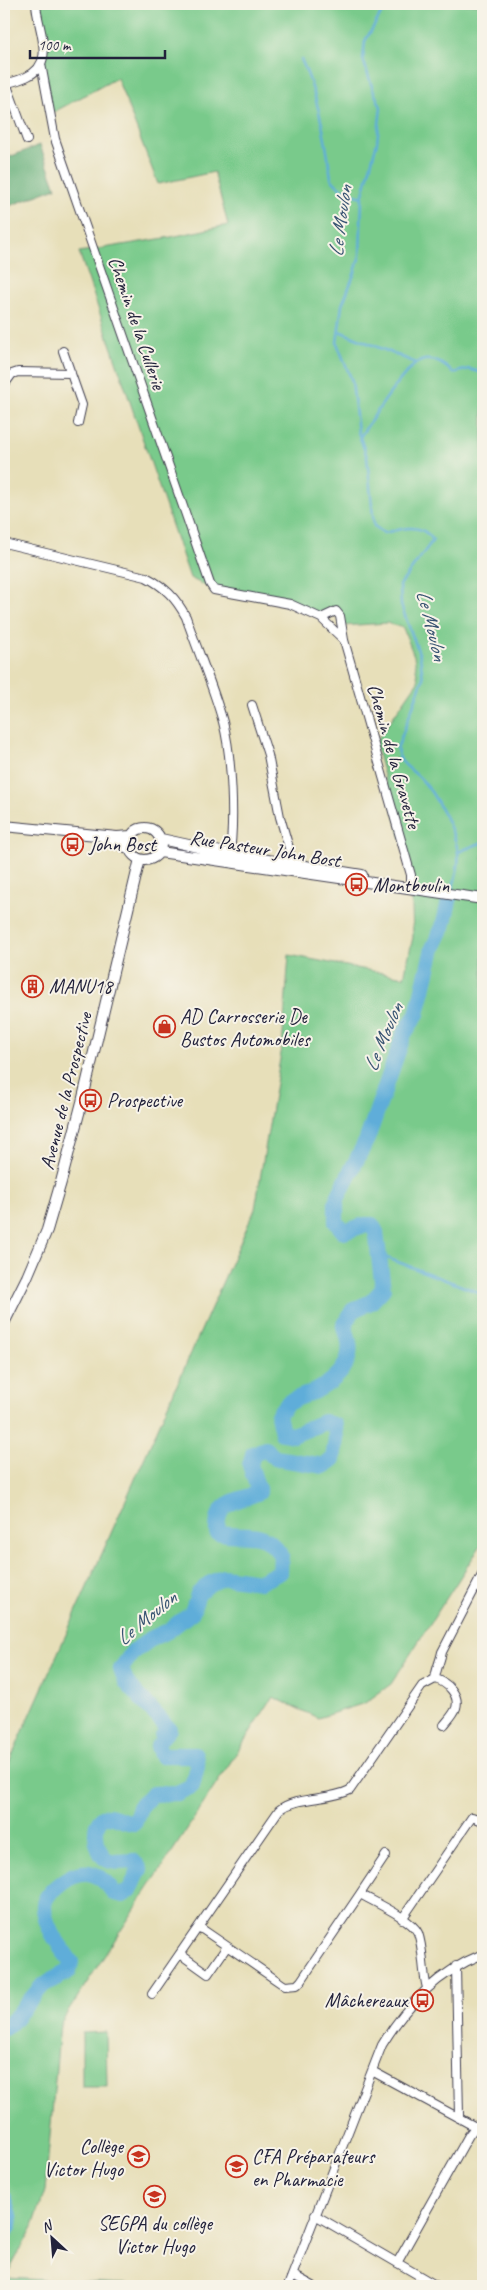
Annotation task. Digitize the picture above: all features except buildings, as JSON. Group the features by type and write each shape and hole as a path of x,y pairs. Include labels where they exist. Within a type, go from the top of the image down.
{"main road":[{"path":"4,826 82,832 117,837 131,836"},
{"path":"145,827 155,831 161,840 160,852 150,860 140,860 133,855 130,849 131,836 135,831 145,827"},
{"path":"28,829 67,837 117,843 130,849"},
{"name":"Rue Pasteur John Bost","path":"161,840 229,857 470,894 483,899"},
{"name":"Rue Pasteur John Bost","path":"160,852 290,862 411,882 440,890"},
{"name":"Avenue de la Prospective","path":"4,1323 37,1253 61,1182 140,860"},
{"name":"Rue Pasteur John Bost","path":"470,894 483,892"}],"street":[{"name":"Chemin de la Cullerie","path":"36,4 44,43 44,54 41,64 55,139 202,562 214,590"},
{"path":"27,140 5,83 28,76 41,64"},
{"path":"63,351 82,405 78,423"},
{"path":"4,384 12,374 18,372 71,373"},
{"path":"4,543 146,577 160,585 178,603 186,617 223,723 232,833 229,857"},
{"name":"Chemin de la Gravette","path":"214,590 290,604 321,618 344,640"},
{"name":"Chemin de la Gravette","path":"321,618 336,611 340,616 344,640 375,743 411,875 411,882"},
{"path":"252,705 268,755 280,817 289,848 290,862"},
{"path":"435,1679 436,1667 442,1652 483,1574"},
{"path":"152,1994 279,1810 286,1805 341,1794 350,1790 422,1686 435,1679 442,1680 448,1686 457,1701 456,1710 444,1725"},
{"path":"402,1919 472,1817 483,1821"},
{"path":"199,1928 226,1948 286,1986 297,1985 386,1855"},
{"path":"360,1894 412,1924 417,1931 427,1988"},
{"path":"180,1954 208,1974 226,1948"},
{"path":"288,2286 382,2045 397,2020 427,1988 456,1966 483,1954"},
{"path":"456,1966 458,2116"},
{"path":"372,2071 483,2131"},
{"path":"397,2264 469,2135 476,2126"},
{"path":"315,2215 437,2286"},
{"path":"293,2275 312,2286"}],"green space":[{"path":"36,4 483,4 483,1542 391,1684 365,1703 318,1718 273,1697 60,2024 45,2191 33,2227 5,2278 163,2286 4,2286 4,1774 255,1209 282,1047 289,955 404,977 413,937 411,875 375,743 418,681 414,656 403,628 387,623 342,626 336,611 321,618 289,604 214,590 190,578 79,252 171,237 228,225 214,172 158,184 117,78 50,114 41,64 44,55"},
{"path":"40,145 56,188 4,208 4,159"},
{"path":"106,2032 107,2087 82,2087 82,2033"}],"waterway":[{"name":"Le Moulon","path":"377,4 381,14 365,41 363,59 373,90 381,107 377,142 362,198 360,255 342,305 337,343 352,381 358,432 367,457 374,526 384,533 405,528 417,529 428,534 433,540 400,585 401,605 420,656 423,679 397,749 403,763 426,784 432,793 444,813 453,835 458,863 452,891"},
{"path":"301,59 321,117 331,178 341,188 362,197"},
{"path":"339,331 416,363"},
{"path":"360,437 406,373 421,361 430,360 438,362 453,373 469,369 483,373"},
{"path":"458,852 483,842"},
{"name":"Le Moulon","path":"162,1737 169,1729 127,1683 121,1669 132,1653 152,1638 168,1631 192,1612 198,1594 209,1584 223,1577 260,1582 280,1572 281,1555 266,1539 259,1536 217,1532 220,1513 224,1508 235,1501 259,1492 250,1465 253,1454 265,1449 275,1458 324,1466 333,1459 336,1439 335,1426 324,1422 293,1435 282,1433 278,1415 288,1403 321,1388 343,1369 349,1354 348,1336 344,1326 353,1310 371,1302 383,1289 376,1232 372,1225 364,1225 344,1232 336,1222 336,1201 367,1139 404,1034 417,1014 433,948 443,927 449,901"},
{"path":"381,1257 483,1294"},
{"name":"Le Moulon","path":"4,2028 10,2024 43,1985 69,1971 71,1962 53,1935 45,1914 44,1903 50,1893 64,1880 80,1873 87,1873 101,1878 114,1893 123,1895 130,1890 140,1869 134,1861 112,1861 102,1855 96,1836 98,1823 107,1816 134,1823 141,1805 153,1794 177,1793 192,1786 197,1766 195,1755 161,1755 158,1746"},
{"name":"Le Moulon","path":"4,2198 11,2221 8,2230 4,2234"}],"place":[{"name":"John Bost","path":"73,844"},
{"name":"Montboulin","path":"357,885"},
{"name":"MANU18","path":"33,986"},
{"name":"AD Carrosserie De Bustos Automobiles","path":"164,1027"},
{"name":"Prospective","path":"91,1100"},
{"name":"Mâchereaux","path":"423,2000"},
{"name":"Collège Victor Hugo","path":"139,2157"},
{"name":"CFA Préparateurs en Pharmacie","path":"236,2167"},
{"name":"SEGPA du collège Victor Hugo","path":"155,2197"}]}
